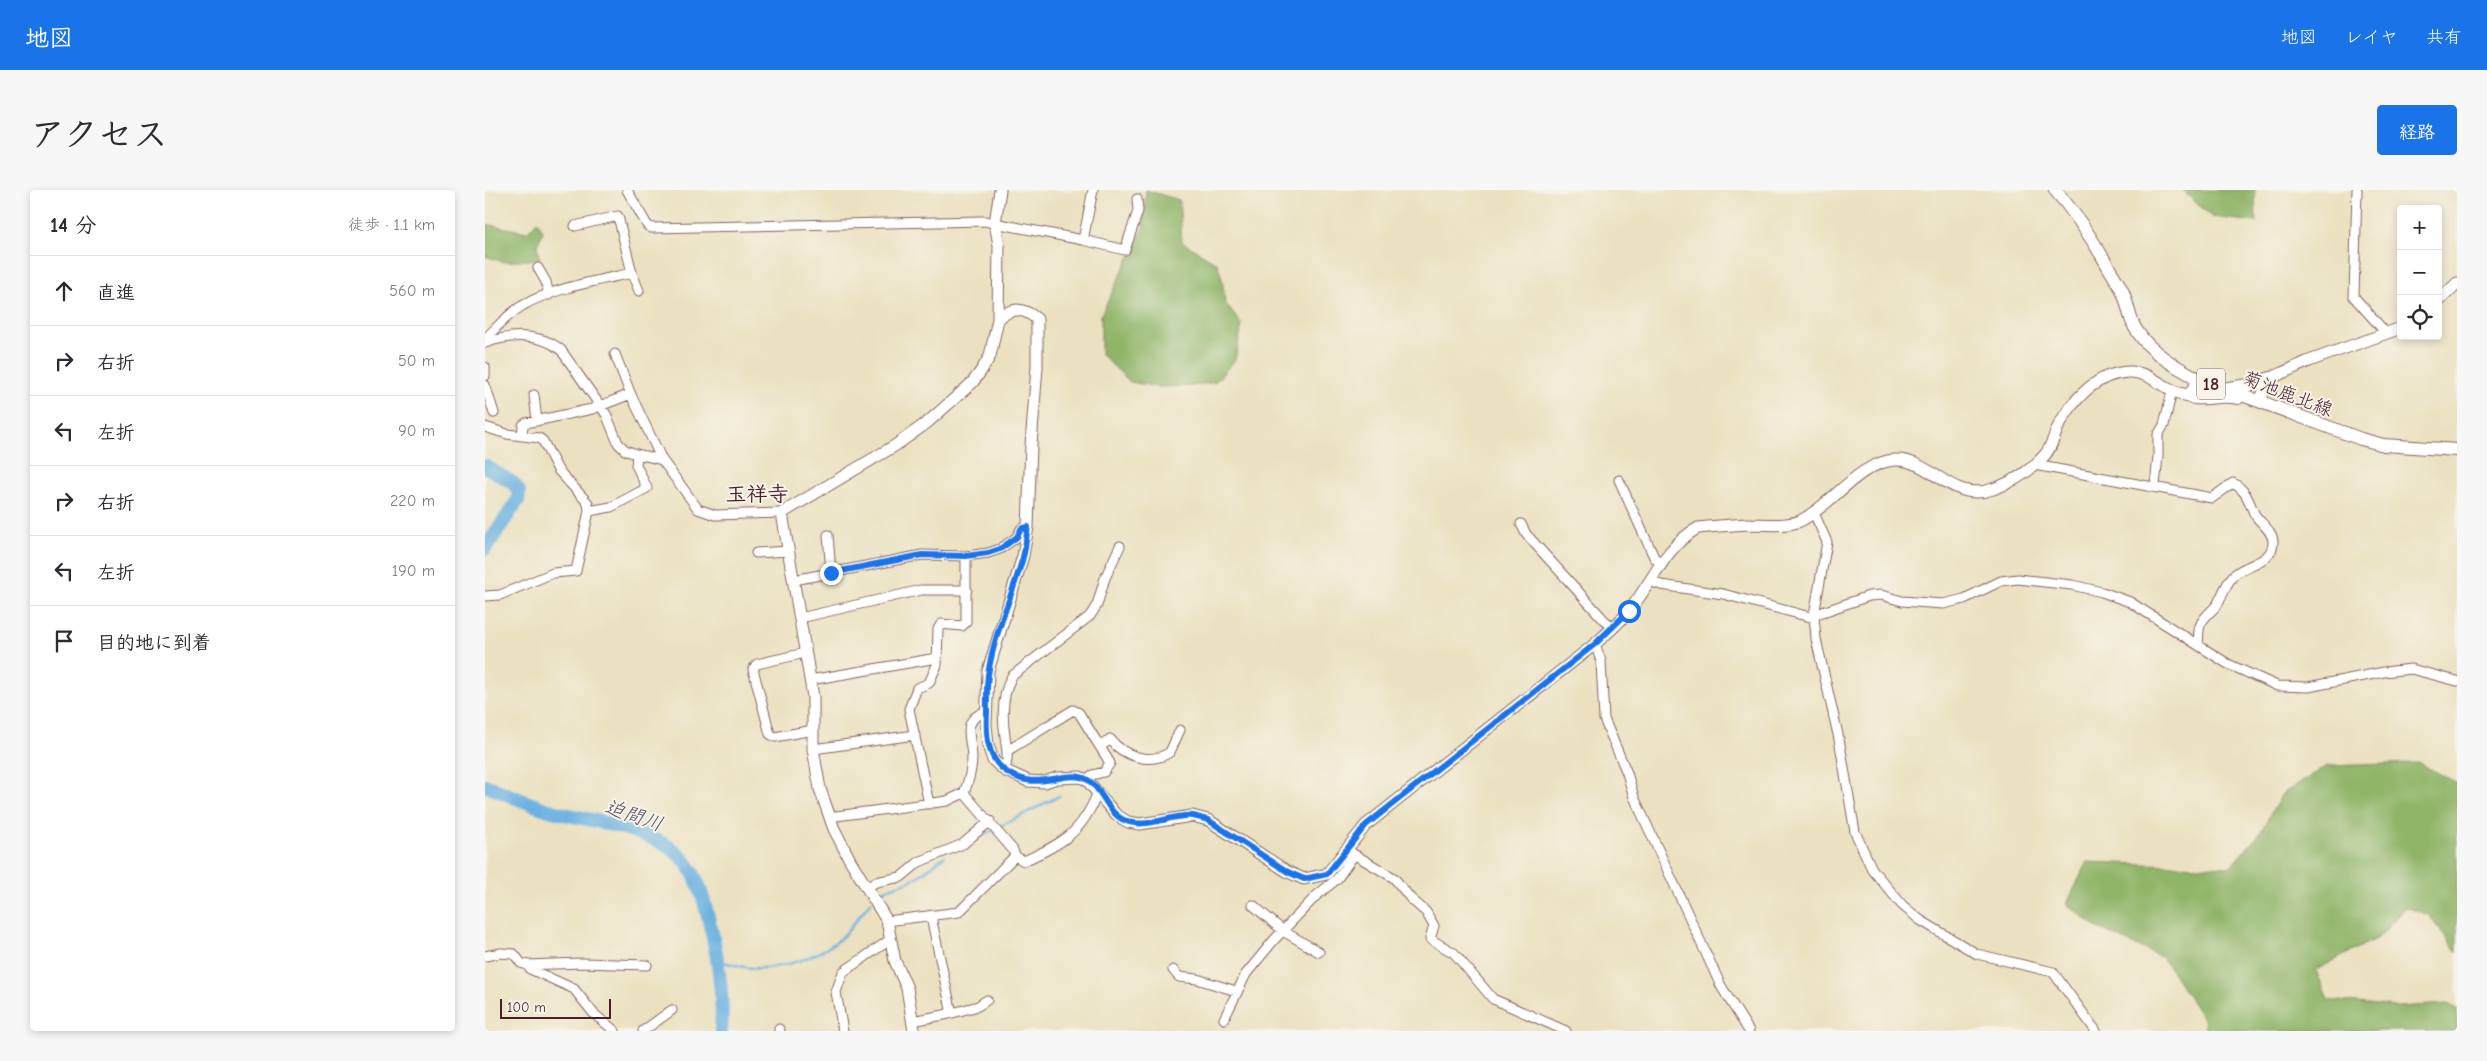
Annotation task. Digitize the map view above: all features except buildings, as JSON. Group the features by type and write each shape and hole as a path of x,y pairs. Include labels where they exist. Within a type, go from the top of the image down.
{"main road":[{"name":"菊池鹿北線","path":"2055,190 2079,218 2108,266 2124,295 2129,314 2137,331 2152,348 2175,367 2199,379 2361,439 2383,445 2457,450"},
{"path":"2223,388 2249,385 2271,378"},
{"path":"2177,393 2197,400 2229,396 2265,402"}],"street":[{"path":"627,190 647,225 651,228 995,223 1125,250 1138,211 1137,199"},
{"path":"615,354 631,394 662,460 702,511 715,515 782,513 896,445 927,422 972,383 990,356 998,319 999,245 995,223 1000,190"},
{"path":"1083,240 1093,190"},
{"path":"2357,190 2354,298 2386,333"},
{"path":"575,226 618,216 632,273 639,291"},
{"path":"538,268 546,282 549,295"},
{"path":"485,343 485,339 507,316 523,305 549,295 632,273"},
{"path":"2442,298 2457,283"},
{"path":"998,319 1007,312 1018,308 1037,319 1037,367 1031,445 1028,527 1023,556 988,671 988,745 993,760 1004,770 1028,781 1045,782 1057,778 1080,777 1087,780 1111,810 1128,822 1140,824 1193,816 1208,820 1288,872 1304,879 1327,874 1351,852"},
{"path":"2265,402 2265,385 2271,378 2397,329"},
{"path":"485,343 512,337 543,339 552,343 561,350 606,414 618,443 625,450 662,460"},
{"path":"485,367 487,370 485,376"},
{"path":"1224,1019 1236,991 1246,974 1283,930 1337,879 1351,852 1354,838 1366,825 1595,644 1629,611 1649,581 1689,532 1699,528 1799,522 1814,513 1867,470 1893,460 1909,461 1958,488 1973,494 2013,482 2045,456 2059,425 2081,394 2099,379 2107,375 2132,372 2158,382 2177,393 2189,395 2193,392 2199,379"},
{"path":"485,385 494,413"},
{"path":"2155,486 2157,435 2164,425 2177,393"},
{"path":"522,436 523,425 600,406 631,394"},
{"path":"534,395 537,421"},
{"path":"485,427 507,434 539,438 543,441 558,470 588,503 589,511 576,571 553,573 500,595 485,596"},
{"path":"589,511 611,507 647,488 635,465 637,454"},
{"path":"2035,465 2212,498 2233,483 2242,488 2249,497 2254,515 2271,534 2273,541 2271,553 2264,559 2240,570 2231,578 2217,604 2200,625 2199,645"},
{"path":"1619,480 1654,557 1662,565"},
{"path":"782,513 815,714 813,749 820,789 829,817 850,860 887,922 895,961 907,988 913,1026 978,1006 987,1000"},
{"path":"1814,513 1827,542 1814,616 1816,639 1839,739 1855,832 1872,869 1902,905 1920,920 1977,954 2053,972 2096,1031"},
{"path":"1521,524 1526,534 1605,621 1613,627"},
{"path":"794,580 922,555 966,556 988,553 1000,549 1017,537 1021,529 1028,527"},
{"path":"828,535 831,573"},
{"path":"1004,770 1008,762 1004,707 1006,686 1013,676 1090,616 1120,546"},
{"path":"756,552 789,551"},
{"path":"929,804 909,709 917,688 929,683 937,665 938,629 941,624 962,626 966,622 966,556"},
{"path":"1649,581 1661,585 1723,594 1814,616 1869,596 1881,595 1902,601 1943,604 1964,600 2001,581 2018,579 2072,585 2102,592 2130,602 2228,664 2277,686 2309,687 2384,672 2411,669 2457,681"},
{"path":"800,618 921,590 967,590"},
{"path":"1595,644 1601,661 1604,719 1627,773 1634,797 1721,986 1749,1031"},
{"path":"805,654 757,664 753,669 770,734 775,737 813,730"},
{"path":"810,680 937,658"},
{"path":"1007,751 1073,710 1079,713 1100,747 1109,766 1104,772 1091,776 1087,780"},
{"path":"964,793 972,758 968,727 973,718 987,711"},
{"path":"1100,747 1110,739 1118,749 1148,760 1171,752 1180,730"},
{"path":"813,749 915,735"},
{"path":"964,793 1013,850 1015,856 1024,861 1067,838 1087,818 1098,792"},
{"path":"829,817 947,801 964,793"},
{"path":"866,888 877,882 901,877 919,862 963,844 990,822"},
{"path":"1351,852 1394,878 1411,899 1426,912 1435,926 1430,939 1454,953 1493,999 1566,1031"},
{"path":"887,922 959,912 1015,856"},
{"path":"1253,905 1283,930 1319,952"},
{"path":"931,917 951,1009 949,1014"},
{"path":"843,1031 836,992 843,972 891,939"},
{"path":"485,956 501,953 514,954 521,963 527,965 582,963 647,965"},
{"path":"527,965 530,969 574,989 594,1014 615,1031"},
{"path":"1173,970 1179,977 1197,979 1236,991"},
{"path":"643,1031 672,1010"}],"green space":[{"path":"1146,190 1179,200 1182,242 1217,263 1222,279 1225,303 1242,325 1235,360 1215,382 1192,386 1159,387 1130,382 1101,354 1101,315 1143,229"},
{"path":"2182,190 2255,190 2256,222 2212,217"},
{"path":"537,221 543,231 537,246 540,259 503,262 485,256 485,224 527,232"},
{"path":"2419,763 2457,783 2457,952 2429,915 2406,907 2379,937 2316,970 2328,1000 2396,1007 2448,1004 2457,1009 2457,1031 2205,1031 2205,1022 2163,958 2096,927 2067,904 2087,862 2230,867 2258,836 2282,794 2327,766"}],"waterway":[{"name":"迫間川","path":"485,466 513,483 519,491 518,500 485,549"},
{"name":"迫間川","path":"485,785 549,810 626,828 646,835 664,844 679,855 690,868 697,882 711,929 720,980 722,1005 721,1031"},
{"path":"974,840 1059,796"},
{"path":"876,897 890,887 919,876 945,856"},
{"path":"718,961 752,968 764,968 789,964 815,955 845,934 872,901"}],"district":[{"name":"玉祥寺","path":"757,494"}],"route":[{"path":"831,573 922,555 966,556 988,553 1000,549 1017,537 1021,529 1028,527 1023,556 988,671 986,724 988,745 993,760 1014,776 1028,781 1045,782 1057,778 1080,777 1087,780 1116,815 1128,822 1140,824 1193,816 1208,820 1288,872 1304,879 1327,874 1366,825 1595,644 1629,611"}]}
